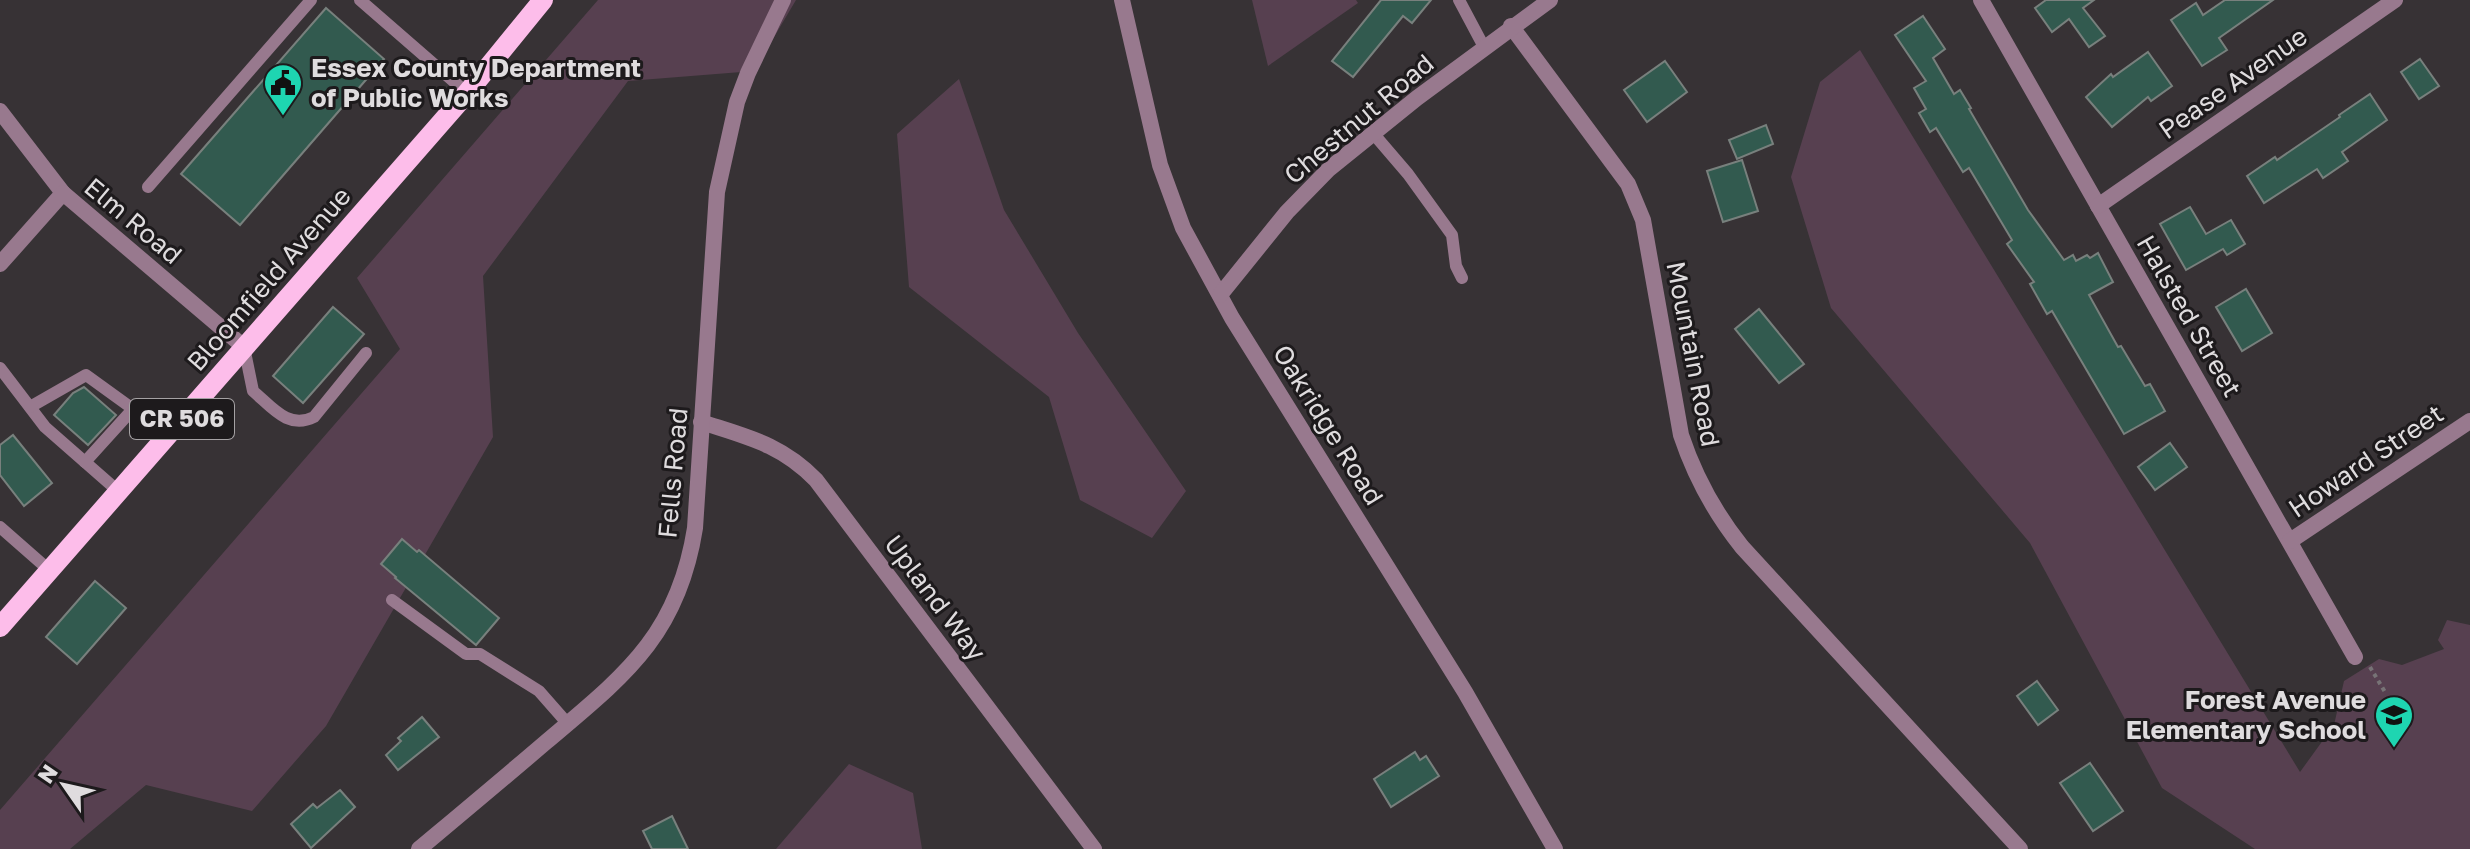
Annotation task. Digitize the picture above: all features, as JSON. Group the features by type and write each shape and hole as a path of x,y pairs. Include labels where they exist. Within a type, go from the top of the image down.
{"main road":[{"name":"Bloomfield Avenue","path":"0,627 467,93 543,0"}],"street":[{"name":"Fells Road","path":"419,849 608,691 639,659 667,618 677,597 695,528 713,223 722,161 737,102 783,0"},
{"name":"Oakridge Road","path":"1122,0 1160,165 1183,228 1220,295 1465,692 1555,849"},
{"name":"Chestnut Road","path":"1220,295 1287,212 1329,169 1372,132 1550,0"},
{"name":"Halsted Street","path":"1981,0 2355,657"},
{"name":"Pease Avenue","path":"2098,206 2395,0"},
{"name":"Mountain Road","path":"1511,26 1619,171 1635,199 1643,220 1681,435 1712,507 1742,547 2020,849"},
{"path":"0,111 63,193"},
{"name":"Elm Road","path":"0,264 63,193 244,347"},
{"name":"Howard Street","path":"2290,541 2470,421"},
{"name":"Upland Way","path":"701,422 776,447 816,480 1094,849"}],"lane":[{"path":"148,187 311,0"},
{"path":"360,0 467,93"},
{"path":"1459,0 1484,47"},
{"path":"1372,132 1408,174 1452,235 1456,266 1462,278"},
{"path":"244,347 253,391 289,420 303,423 314,417 366,353"},
{"path":"0,368 45,427 118,491"},
{"path":"30,407 86,375 133,409 171,431"},
{"path":"85,462 133,409"},
{"path":"0,527 49,570"},
{"path":"392,600 466,654 480,654 539,691 568,724"}],"path":[{"path":"2355,657 2369,665 2385,692"}],"shaded area":[{"path":"598,0 796,0 754,71 628,81 483,276 493,437 326,726 252,811 146,785 70,849 0,849 0,810 400,349 357,278"},
{"path":"1252,0 1356,0 1358,3 1268,66"},
{"path":"1860,50 2300,772 2334,725 2344,681 2379,659 2402,665 2444,649 2438,640 2447,620 2470,625 2470,849 2255,849 2162,788 2030,543 1831,308 1791,177 1820,82"},
{"path":"959,79 1004,210 1078,333 1186,491 1152,538 1080,500 1049,397 909,287 897,134"},
{"path":"849,764 913,793 922,849 776,849"}],"building":[{"path":"1381,0 1431,0 1412,23 1403,16 1353,77 1332,61"},
{"path":"2046,0 2094,0 2083,8 2105,36 2089,47 2069,19 2052,32 2035,8"},
{"path":"2225,0 2273,0 2219,38 2227,50 2202,66 2171,20 2196,3 2203,15"},
{"name":"Essex County Department of Public Works","path":"326,8 384,59 240,225 181,174"},
{"path":"1923,16 1945,49 1933,58 1954,94 1960,90 2028,210 2064,260 2073,255 2076,261 2098,253 2113,282 2089,295 2118,347 2121,346 2145,386 2150,384 2165,411 2124,434 2052,311 2047,314 2030,284 2034,282 2007,244 2012,240 1969,168 1963,172 1936,128 1930,132 1919,113 1926,109 1914,88 1926,81 1895,35"},
{"path":"2148,52 2172,86 2151,101 2148,97 2112,127 2086,97 2111,74 2113,77"},
{"path":"2420,59 2439,86 2419,99 2401,72"},
{"path":"1665,61 1687,92 1647,122 1624,90"},
{"path":"2370,94 2387,120 2342,152 2348,161 2323,178 2317,169 2264,203 2247,176 2275,157 2277,160"},
{"path":"1766,125 1773,144 1737,159 1729,140"},
{"path":"1742,160 1758,211 1723,222 1707,171"},
{"path":"2190,207 2206,234 2231,220 2245,244 2227,255 2223,249 2186,270 2160,224"},
{"path":"2246,289 2272,333 2242,351 2216,307"},
{"path":"333,307 364,334 303,403 273,376"},
{"path":"1759,309 1804,364 1779,383 1735,329"},
{"path":"84,387 116,415 88,445 54,415 73,393"},
{"path":"13,435 52,483 24,506 0,475 0,445"},
{"path":"2170,443 2187,467 2155,490 2138,467"},
{"path":"402,539 499,618 476,645 381,564"},
{"path":"95,581 126,608 77,664 46,637"},
{"path":"2037,681 2058,710 2038,725 2017,696"},
{"path":"422,717 439,737 398,770 386,755 401,741 398,738"},
{"path":"1415,752 1420,760 1426,756 1439,776 1391,807 1374,779"},
{"path":"2090,763 2123,811 2093,831 2060,783"},
{"path":"340,790 355,807 311,848 291,824 313,804 317,808"},
{"path":"672,816 688,849 652,849 643,831"}],"place":[{"name":"Essex County Department of Public Works","path":"283,117"},
{"name":"Forest Avenue Elementary School","path":"2394,749"}]}
